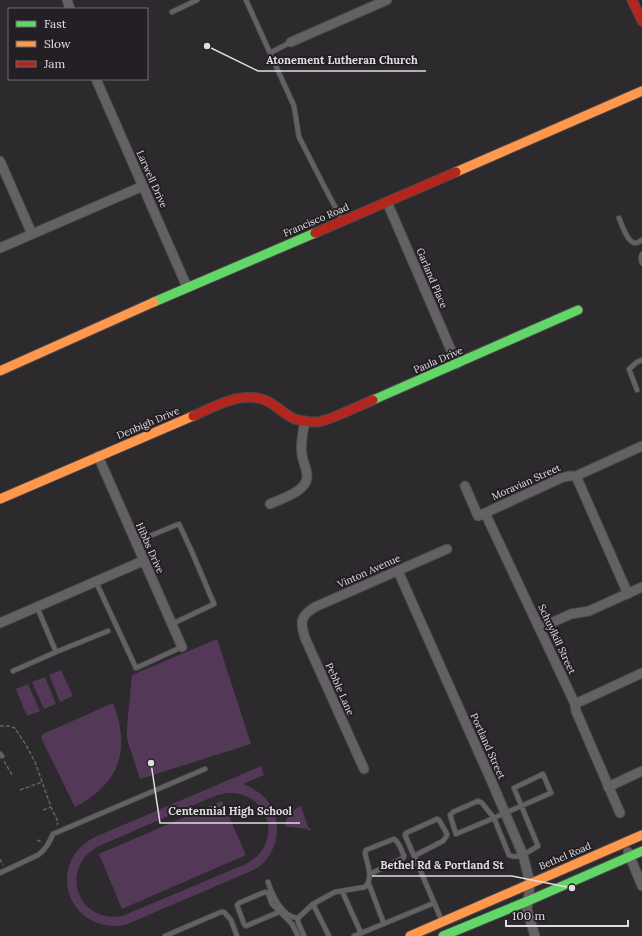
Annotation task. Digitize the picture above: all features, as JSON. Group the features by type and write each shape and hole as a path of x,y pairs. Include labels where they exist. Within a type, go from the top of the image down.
{"street":[{"path":"291,42 387,0"},
{"path":"632,0 642,21"},
{"name":"Larwell Drive","path":"96,80 187,287"},
{"name":"Francisco Road","path":"0,371 187,287 642,91"},
{"path":"0,161 32,234"},
{"path":"0,248 143,186"},
{"name":"Garland Place","path":"387,202 457,364"},
{"name":"Paula Drive","path":"305,421 318,422 331,418 578,310"},
{"name":"Denbigh Drive","path":"0,499 230,400 244,397 257,397 269,402 294,419 305,421"},
{"path":"270,504 296,492 307,482 301,444 305,421"},
{"name":"Moravian Street","path":"485,513 561,478 576,476 642,446"},
{"name":"Hibbs Drive","path":"98,456 182,647"},
{"path":"576,476 628,594"},
{"name":"Schuylkill Street","path":"465,486 478,516 485,513 540,628 575,704 576,711 620,813"},
{"name":"Vinton Avenue","path":"303,617 308,611 315,607 447,549"},
{"path":"0,623 143,561"},
{"name":"Portland Street","path":"398,571 523,855 530,883 527,910 535,936"},
{"path":"540,628 571,614 589,612 642,587"},
{"name":"Pebble Lane","path":"303,617 301,622 305,638 364,769"},
{"path":"575,704 642,673"},
{"path":"608,786 642,771"},
{"name":"Bethel Road","path":"410,936 642,835"},
{"path":"624,843 642,886"},
{"path":"447,935 642,851"}],"lane":[{"path":"172,12 197,0"},
{"path":"246,0 294,106 299,137 342,221"},
{"path":"270,53 291,42"},
{"path":"619,218 628,240 636,243 642,240"},
{"path":"642,254 642,263"},
{"path":"637,390 629,369 637,362 642,360"},
{"path":"135,542 179,524 192,552 214,604 171,624"},
{"path":"96,582 136,668 182,647"},
{"path":"37,607 56,652"},
{"path":"13,671 108,631"},
{"path":"0,874 42,852 53,834 205,770"},
{"path":"505,814 494,818 456,834 450,815 453,812 478,801 482,803 494,818 509,855 514,857 523,855 538,846 521,806 514,788 543,774 551,793 521,806 505,814"},
{"path":"414,856 443,841 446,837 447,834 439,820 437,819 406,833 405,835 447,935"},
{"path":"370,874 403,858 404,856 399,844 394,839 366,850 365,853 370,874 369,884 384,924"},
{"path":"268,882 273,896 279,904 293,918 298,918"},
{"path":"304,936 298,922 298,918 313,904 335,892 365,887 369,884"},
{"path":"342,891 361,933"},
{"path":"279,912 246,926 237,905 265,892 268,893 272,904 292,924 298,936"},
{"path":"354,936 434,903"},
{"path":"313,904 329,936"},
{"path":"165,936 221,912 224,912 231,920 237,936"}],"path":[{"path":"0,726 15,728 32,755 58,822 53,834"},
{"path":"1,755 12,775"},
{"path":"20,790 42,782"},
{"path":"43,810 51,807"}],"shaded area":[{"path":"217,639 251,744 140,779 127,739 132,675"},
{"path":"61,670 73,696 60,702 49,675"},
{"path":"45,677 56,704 44,709 32,682"},
{"path":"28,684 40,711 27,716 16,689"},
{"path":"113,703 121,735 121,750 118,764 112,776 102,788 90,798 75,807 41,738 43,734"},
{"path":"261,766 264,775 243,784 260,793 269,802 276,820 277,829 276,839 269,856 256,868 125,925 105,925 89,919 77,908 70,894 67,879 70,863 79,849 95,837","holes":["228,793 243,795 254,801 263,810 267,821 268,832 265,844 258,855 246,864 122,916 106,916 94,911 84,903 78,892 76,879 79,867 86,855 99,846 217,795"]},
{"path":"222,801 246,855 122,909 99,854"},
{"path":"301,806 308,827 311,829 309,831 307,829 285,826 290,814"}],"traffic: fast":[{"path":"154,302 315,233"},
{"path":"373,400 578,310"},
{"path":"443,936 528,901 642,851"}],"traffic: slow":[{"path":"456,172 642,91"},
{"path":"0,371 154,302"},
{"path":"0,499 193,416"},
{"path":"410,936 642,835"}],"traffic: jam":[{"path":"632,0 642,21"},
{"path":"315,233 456,172"},
{"path":"193,416 230,400 250,397 260,398 269,402 288,416 295,419 316,422 336,416 373,400"}],"place":[{"name":"Atonement Lutheran Church","path":"207,46"},
{"name":"Centennial High School","path":"151,763"},
{"name":"Bethel Rd & Portland St","path":"572,888"}]}
